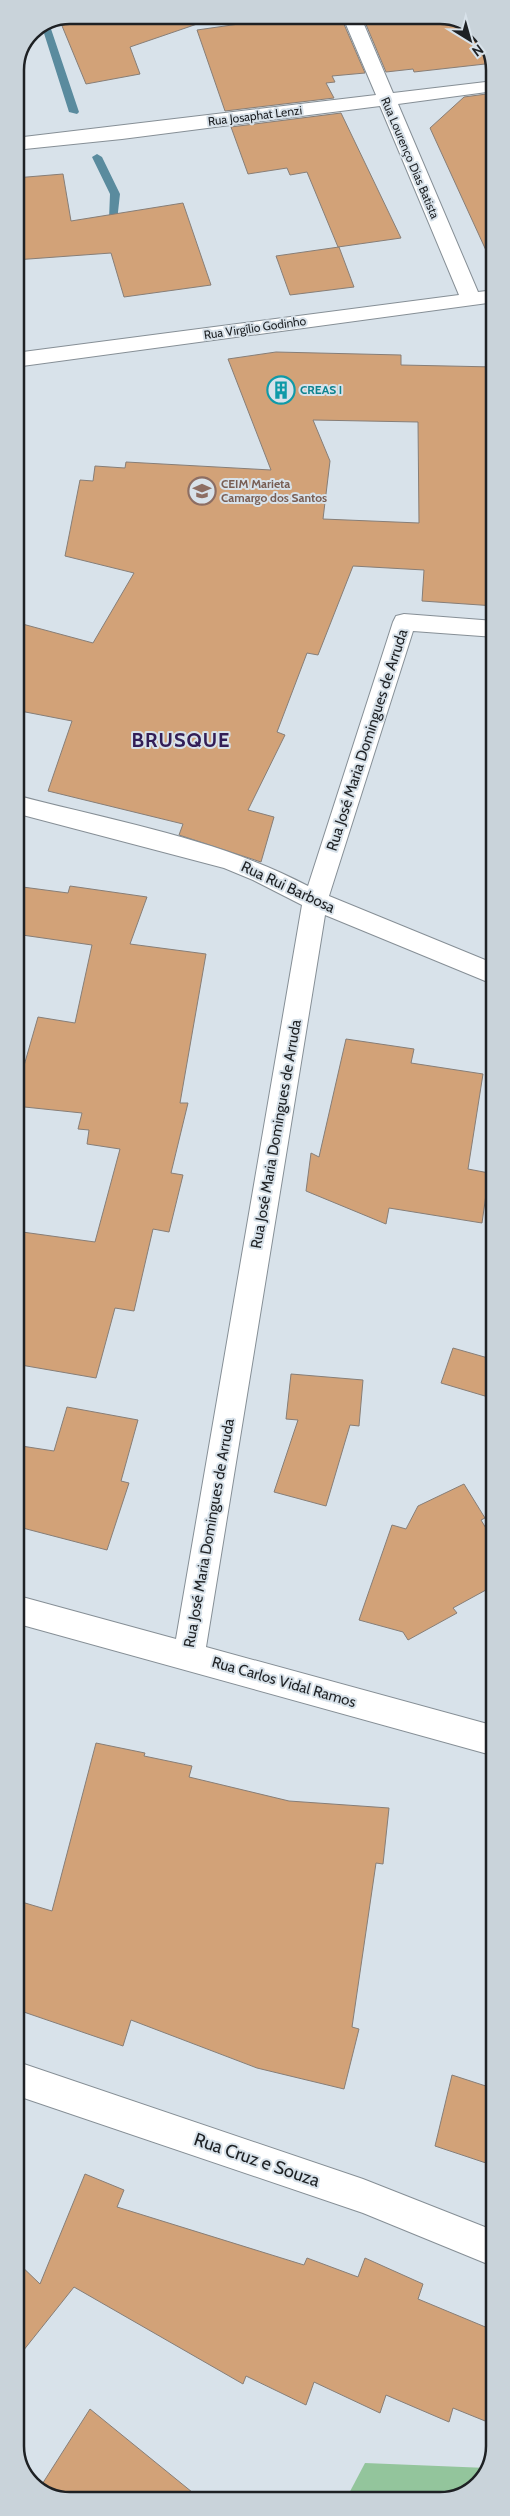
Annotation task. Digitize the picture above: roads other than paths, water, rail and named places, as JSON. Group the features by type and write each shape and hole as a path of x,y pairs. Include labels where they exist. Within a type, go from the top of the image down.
{"street":[{"name":"Rua Lourenço Dias Batista","path":"355,24 471,300"},
{"name":"Rua Josaphat Lenzi","path":"24,143 122,133 486,87"},
{"name":"Rua Virgílio Godinho","path":"24,359 486,297"},
{"name":"Rua José Maria Domingues de Arruda","path":"189,1655 316,901 404,622 486,628"},
{"name":"Rua Rui Barbosa","path":"24,806 229,860 262,873 316,901 486,971"},
{"name":"Rua Carlos Vidal Ramos","path":"24,1611 189,1655 486,1738"},
{"name":"Rua Cruz e Souza","path":"24,2081 363,2196 486,2245"}],"waterway":[{"path":"48,30 74,112"},
{"path":"97,157 115,194 114,219"}],"place":[{"name":"CREAS I","path":"281,390"},
{"name":"CEIM Marieta Camargo dos Santos","path":"202,491"}],"district":[{"name":"BRUSQUE","path":"181,740"}]}
